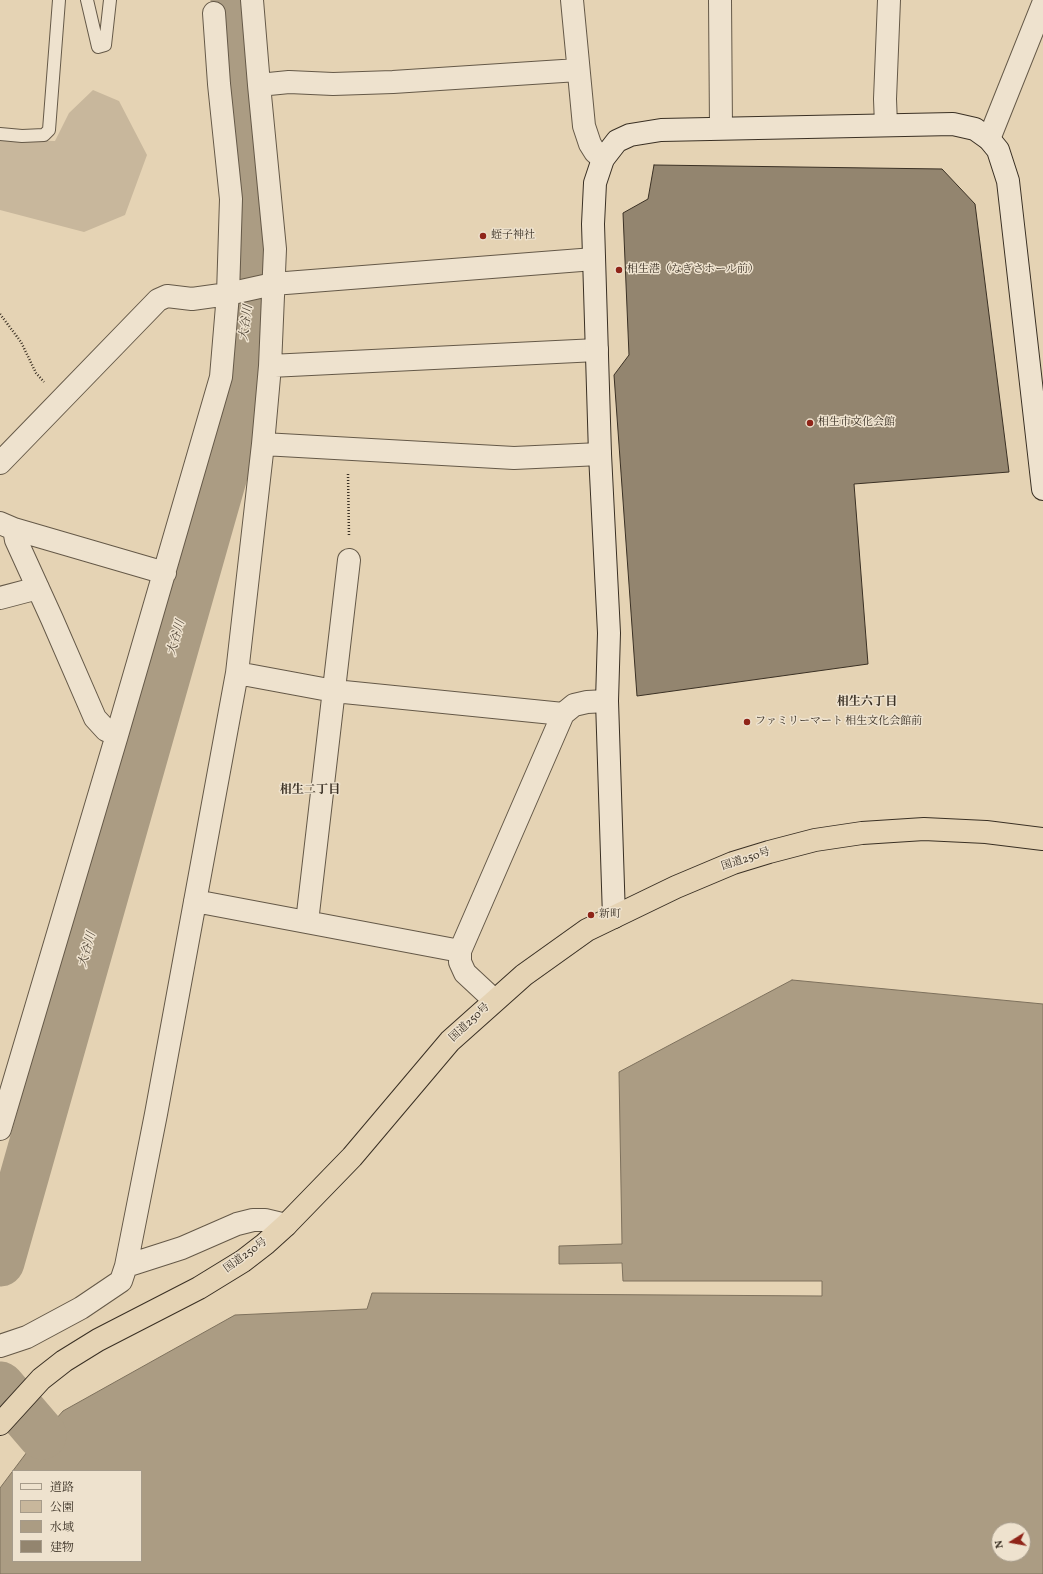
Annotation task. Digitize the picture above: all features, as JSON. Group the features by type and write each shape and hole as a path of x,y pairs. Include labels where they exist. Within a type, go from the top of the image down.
{"highway":[{"name":"国道250号","path":"0,1424 41,1379 64,1361 98,1340 199,1288 243,1262 286,1225 352,1157 450,1041 494,1000 524,975 587,930 676,887 733,863 815,840 862,833 924,829 986,832 1043,839"}],"street":[{"path":"0,1346 27,1337 81,1308 121,1281 126,1266 156,1114 237,673 263,444 270,366 269,285 275,249 252,0"},
{"path":"572,0 584,126 590,144 595,152 603,159"},
{"path":"720,0 721,128"},
{"path":"886,125 885,99 889,0"},
{"path":"989,139 1043,4"},
{"path":"0,1129 118,735 221,377 233,293 231,199 218,84 214,13"},
{"path":"259,85 289,82 333,84 393,82 578,70"},
{"path":"614,917 607,701 609,633 600,454 593,224 595,184 603,159 617,141 630,135 661,130 953,124 975,129 989,139 998,150 1008,181 1043,489"},
{"path":"0,463 158,300 167,296 192,299 233,293 269,285 594,259"},
{"path":"270,366 597,350"},
{"path":"263,444 514,458 600,454"},
{"path":"7,526 165,573"},
{"path":"7,526 16,540 95,718 106,730 118,735"},
{"path":"307,922 349,560"},
{"path":"0,598 38,588"},
{"path":"237,673 334,691 563,714"},
{"path":"494,1000 465,973 460,962 460,951 563,714 574,705 587,702 607,701"},
{"path":"195,901 460,951"},
{"path":"126,1266 182,1248 237,1224 252,1220 265,1220 286,1225"}],"lane":[{"path":"0,134 22,136 44,134 49,130 59,0"},
{"path":"87,0 98,46 105,45 110,0"}],"path":[{"path":"0,314 21,342 36,373 59,401"},
{"path":"348,449 349,560"}],"green space":[{"path":"93,90 119,101 147,155 125,215 84,232 0,210 0,140 55,141 69,113"}],"water":[{"path":"792,980 1043,1004 1043,1574 0,1574 0,1488 12,1472 12,1562 142,1562 142,1470 14,1470 27,1452 63,1411 235,1315 367,1309 372,1293 822,1296 822,1281 623,1281 622,1263 559,1264 559,1246 622,1244 619,1072"}],"building":[{"name":"相生市文化会館","path":"654,165 942,169 975,204 1009,472 854,484 868,664 637,696 614,375 629,355 623,213 648,199"}],"waterway":[{"name":"大谷川","path":"0,1262 229,454 254,275 235,0"},
{"name":"大谷川","path":"0,1386 42,1435"}],"place":[{"name":"蛭子神社","path":"483,236"},
{"name":"相生港（なぎさホール前）","path":"619,270"},
{"name":"相生市文化会館","path":"810,423"},
{"name":"ファミリーマート 相生文化会館前","path":"747,722"},
{"name":"新町","path":"591,915"}],"district":[{"name":"相生六丁目","path":"867,703"},
{"name":"相生二丁目","path":"310,791"}]}
